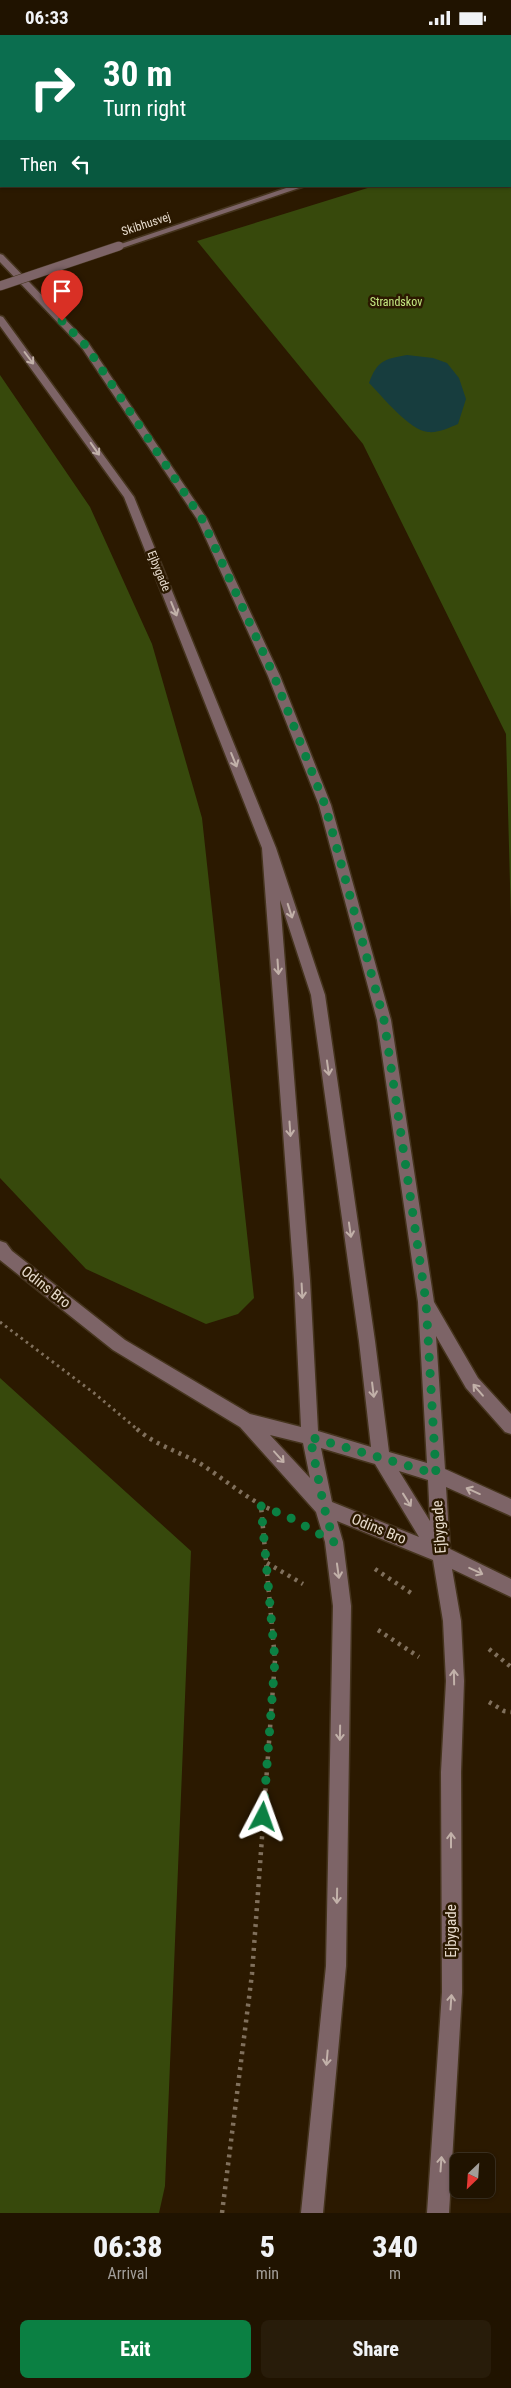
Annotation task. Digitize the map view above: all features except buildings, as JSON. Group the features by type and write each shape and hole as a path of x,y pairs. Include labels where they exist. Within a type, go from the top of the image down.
{"main road":[{"name":"Skibhusvej","path":"0,286 298,187"},
{"name":"Ejbygade","path":"0,257 86,346 202,519 274,676 325,805 384,1020 426,1302 441,1554 452,1621 455,1681 451,1772 452,1992 438,2213"},
{"name":"Ejbygade","path":"0,319 130,497 269,848"},
{"path":"269,848 302,1280 310,1437 324,1507 334,1542 342,1606 336,1966 312,2213"},
{"path":"269,848 318,995 367,1341 381,1458 441,1554"},
{"name":"Odins Bro","path":"0,1248 6,1256 119,1345 246,1421 310,1437 436,1474 511,1508"},
{"path":"426,1302 472,1383 511,1426"},
{"name":"Odins Bro","path":"246,1421 324,1507 441,1554 511,1588"}],"path":[{"path":"0,1322 94,1393 146,1437 200,1463 261,1506 287,1516 334,1542 452,1621 511,1667"},
{"path":"222,2213 252,1974 275,1660 261,1506"},
{"path":"267,1563 342,1606 504,1711 511,1712"}],"green space":[{"name":"Strandskov","path":"371,187 511,187 511,922 506,734 363,444 197,241"},
{"path":"0,375 90,507 152,644 202,818 254,1298 238,1314 206,1324 86,1269 0,1178"},
{"path":"0,1378 191,1551 165,2186 159,2213 0,2213"}],"water":[{"path":"407,355 433,358 447,363 459,378 466,399 458,424 436,432 421,430 397,412 369,383 375,370 382,362"}],"route":[{"path":"62,321 86,346 202,519 274,676 325,805 384,1020 426,1302 436,1474 310,1437 324,1507 334,1542 287,1516 261,1506 275,1660 263,1817"}]}
